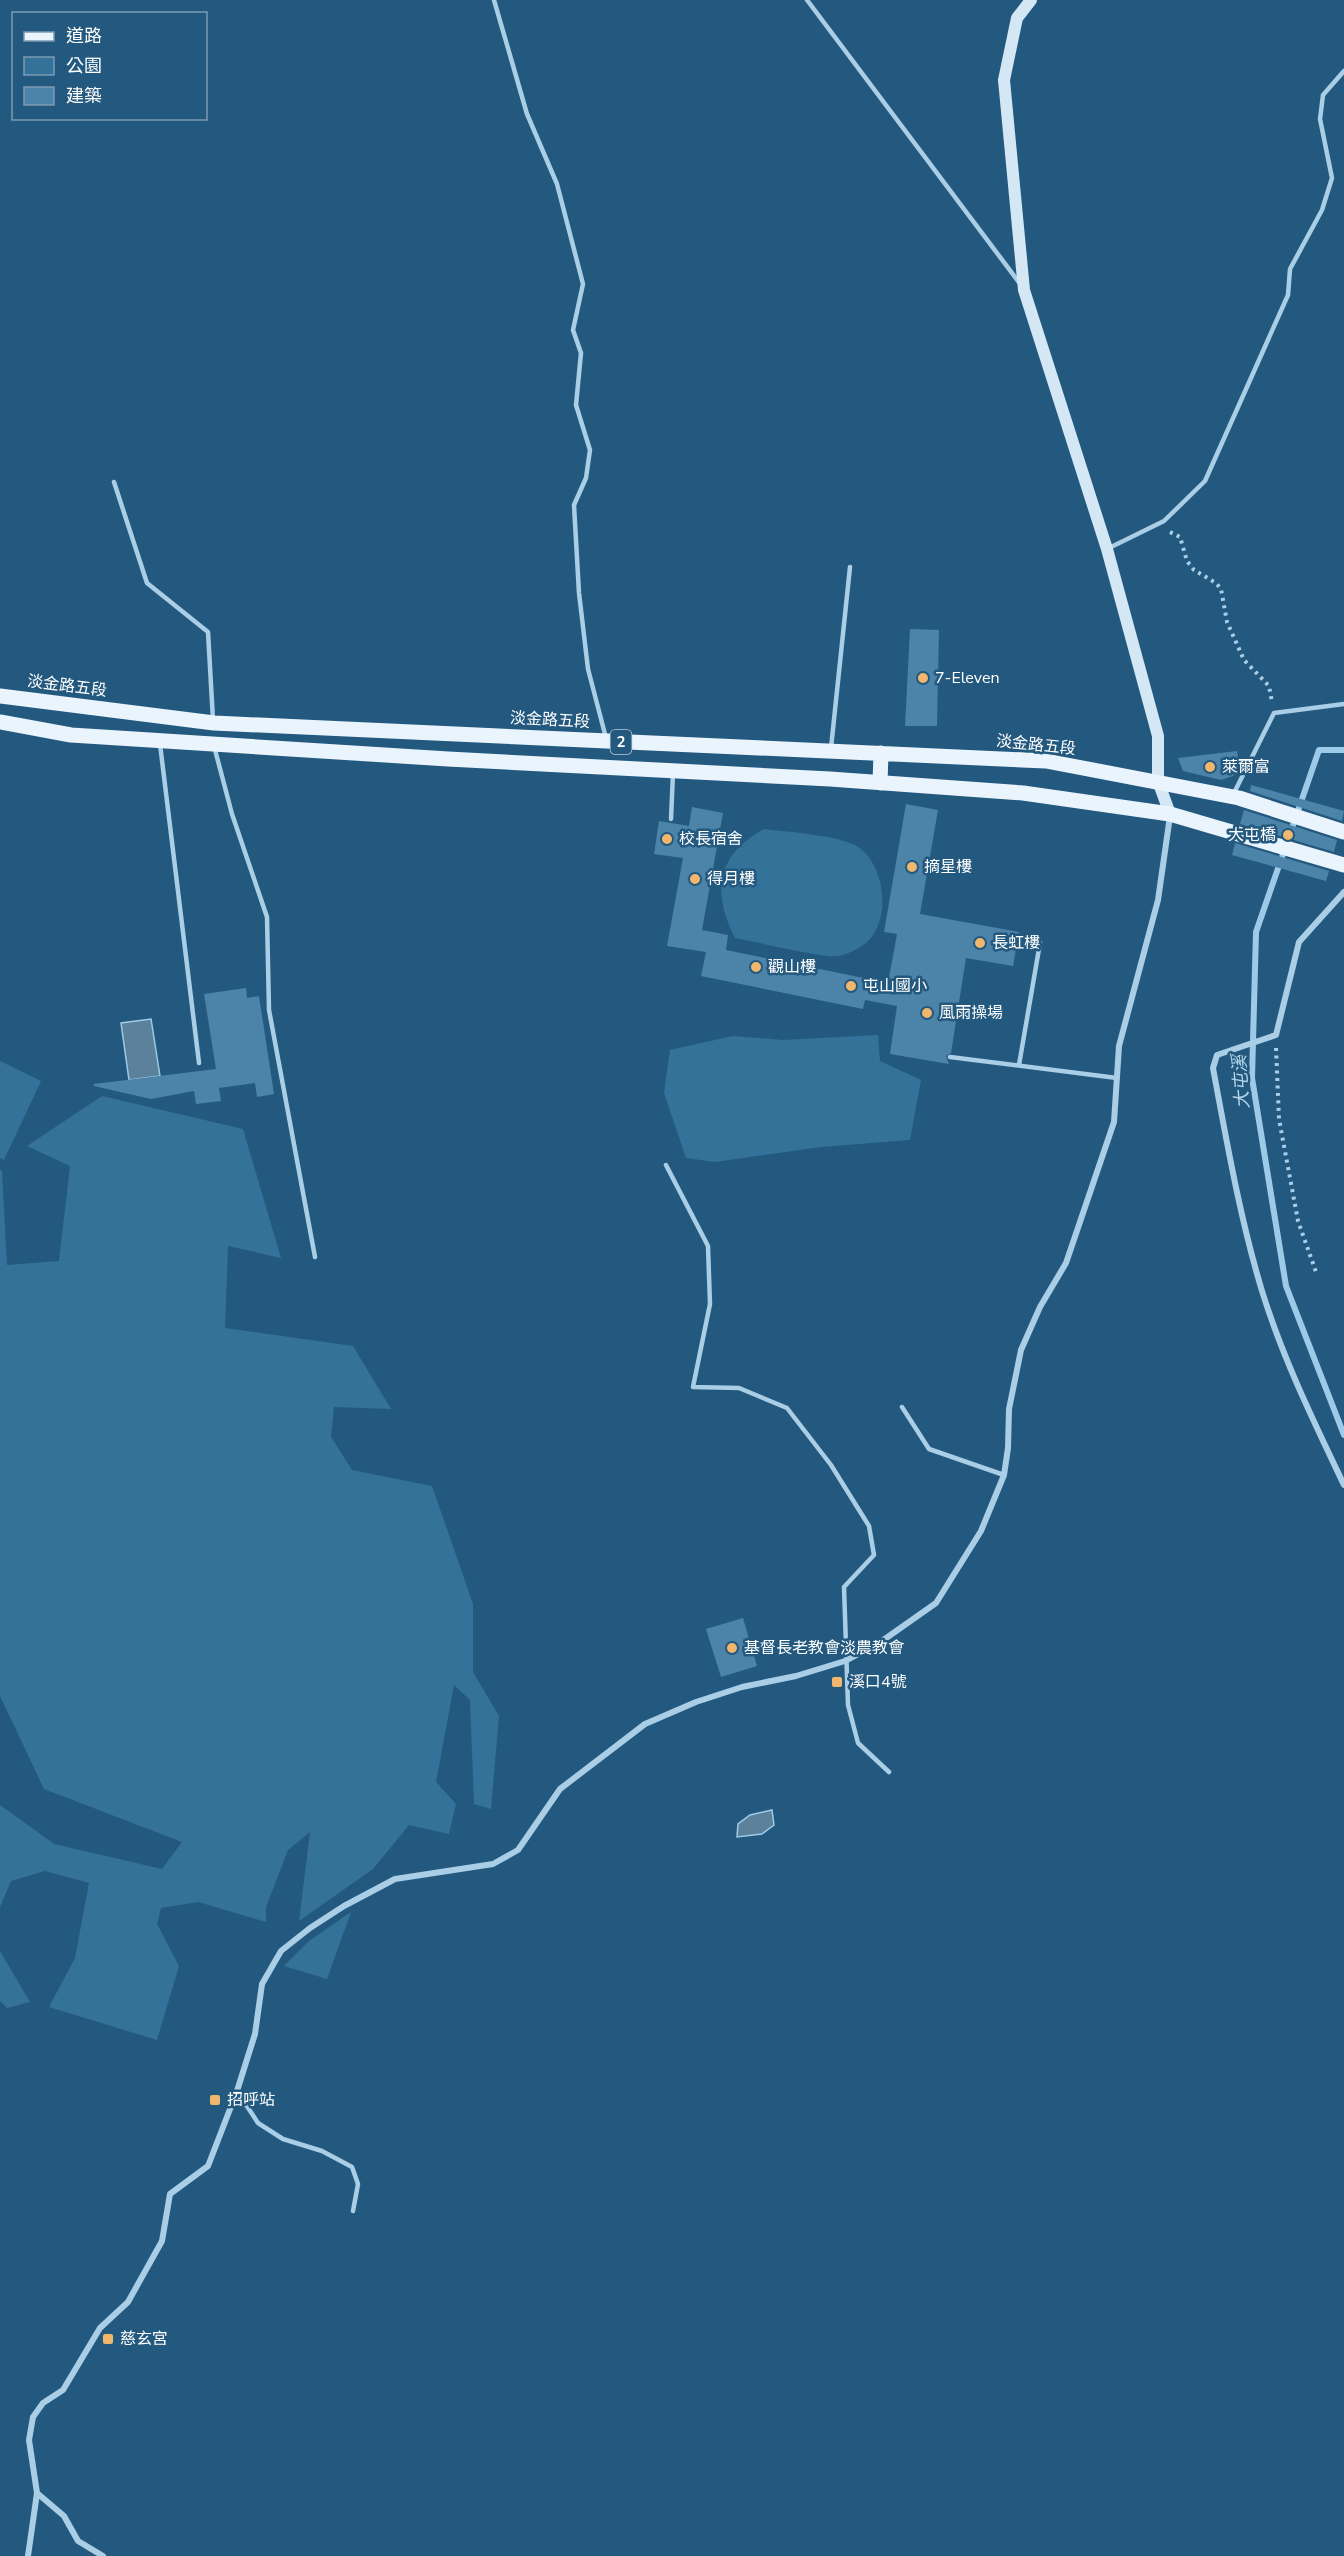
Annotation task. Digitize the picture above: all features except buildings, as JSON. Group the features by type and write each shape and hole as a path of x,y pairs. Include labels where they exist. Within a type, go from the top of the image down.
{"main road":[{"name":"淡金路五段","path":"0,696 214,723 1046,761 1236,798"},
{"name":"2","path":"0,722 71,735 1023,793 1170,814 1339,863"},
{"path":"880,783 881,753"},
{"name":"2","path":"1236,798 1344,832"}],"street":[{"path":"28,2556 37,2493 29,2440 33,2417 43,2403 63,2390 100,2328 128,2302 162,2241 170,2194 208,2166 237,2091 255,2034 262,1984 281,1951 310,1928 344,1906 395,1879 494,1864 518,1850 560,1789 645,1724 696,1702 742,1687 796,1676 845,1660 882,1641 936,1603 981,1531 1004,1475 1008,1449 1009,1409 1021,1350 1040,1307 1066,1263 1114,1122 1119,1046 1158,900 1170,814 1158,781 1158,736 1107,549 1024,290 1004,80 1017,18 1031,0"},
{"path":"1344,892 1299,942 1276,1035 1229,1049 1217,1055 1213,1068 1238,1201 1263,1293 1296,1385 1344,1485"},
{"path":"37,2493 64,2516 78,2541 103,2556"}],"lane":[{"path":"494,0 527,114 557,184 583,284 573,330 581,353 576,405 590,450 586,478 574,505 579,593 588,669 607,741"},
{"path":"807,0 1024,290"},
{"path":"1107,549 1164,520 1205,481 1288,295 1290,268 1322,210 1332,178 1320,119 1323,94 1344,71"},
{"path":"114,482 147,584 208,632 214,723"},
{"path":"831,750 850,567"},
{"path":"1236,798 1274,712 1344,704"},
{"path":"159,740 200,1063"},
{"path":"213,744 232,814 267,917 268,1010 315,1257"},
{"path":"671,819 674,770"},
{"path":"1019,1065 1040,943"},
{"path":"950,1056 1117,1078"},
{"path":"666,1165 708,1246 710,1304 693,1387 739,1388 787,1408 831,1465 869,1527 874,1555 844,1587 848,1705 858,1743 889,1772"},
{"path":"902,1407 929,1449 1004,1475"},
{"path":"237,2091 258,2123 283,2139 322,2151 352,2167 358,2184 352,2211"}],"path":[{"path":"1164,520 1168,531 1180,537 1187,561 1194,570 1216,583 1221,590 1227,622 1244,660 1269,686 1274,712"},
{"path":"1276,1035 1279,1119 1298,1221 1316,1272"}],"green space":[{"path":"764,829 839,840 858,847 867,854 878,876 882,901 878,925 866,942 848,953 832,956 735,938 723,905 721,890 723,876 736,850"},
{"path":"878,1035 880,1061 921,1080 910,1140 821,1147 715,1162 686,1158 664,1093 670,1050 733,1036 783,1040"},
{"path":"0,1061 41,1081 4,1160 0,1158"},
{"path":"102,1096 243,1129 281,1258 228,1246 225,1328 353,1346 391,1409 334,1407 331,1437 352,1470 432,1486 473,1604 473,1672 499,1716 491,1809 474,1804 470,1700 454,1685 436,1782 456,1804 449,1834 409,1825 373,1869 299,1921 310,1832 288,1850 266,1907 266,1922 198,1902 161,1908 157,1924 179,1966 157,2040 49,2007 75,1958 89,1883 45,1871 11,1881 0,1907 0,1805 54,1844 162,1869 182,1842 44,1789 0,1696 0,1170 2,1171 7,1265 59,1261 70,1166 27,1146"},
{"path":"351,1912 327,1979 284,1966 309,1941"},
{"path":"0,1951 30,2002 7,2008 0,2001"}],"shaded area":[{"path":"151,1019 160,1076 129,1080 121,1023"},
{"path":"772,1810 774,1825 762,1834 737,1837 738,1824 750,1815"}],"waterway":[{"name":"大屯溪","path":"1344,750 1319,750 1256,932 1252,1078 1286,1286 1344,1435"}],"place":[{"name":"7-Eleven","path":"923,678"},
{"name":"萊爾富","path":"1210,767"},
{"name":"大屯橋","path":"1288,835"},
{"name":"校長宿舍","path":"667,839"},
{"name":"摘星樓","path":"912,867"},
{"name":"得月樓","path":"695,879"},
{"name":"長虹樓","path":"980,943"},
{"name":"觀山樓","path":"756,967"},
{"name":"屯山國小","path":"851,986"},
{"name":"風雨操場","path":"927,1013"},
{"name":"基督長老教會淡農教會","path":"732,1648"},
{"name":"溪口4號","path":"837,1682"},
{"name":"招呼站","path":"215,2100"},
{"name":"慈玄宮","path":"108,2339"}]}
